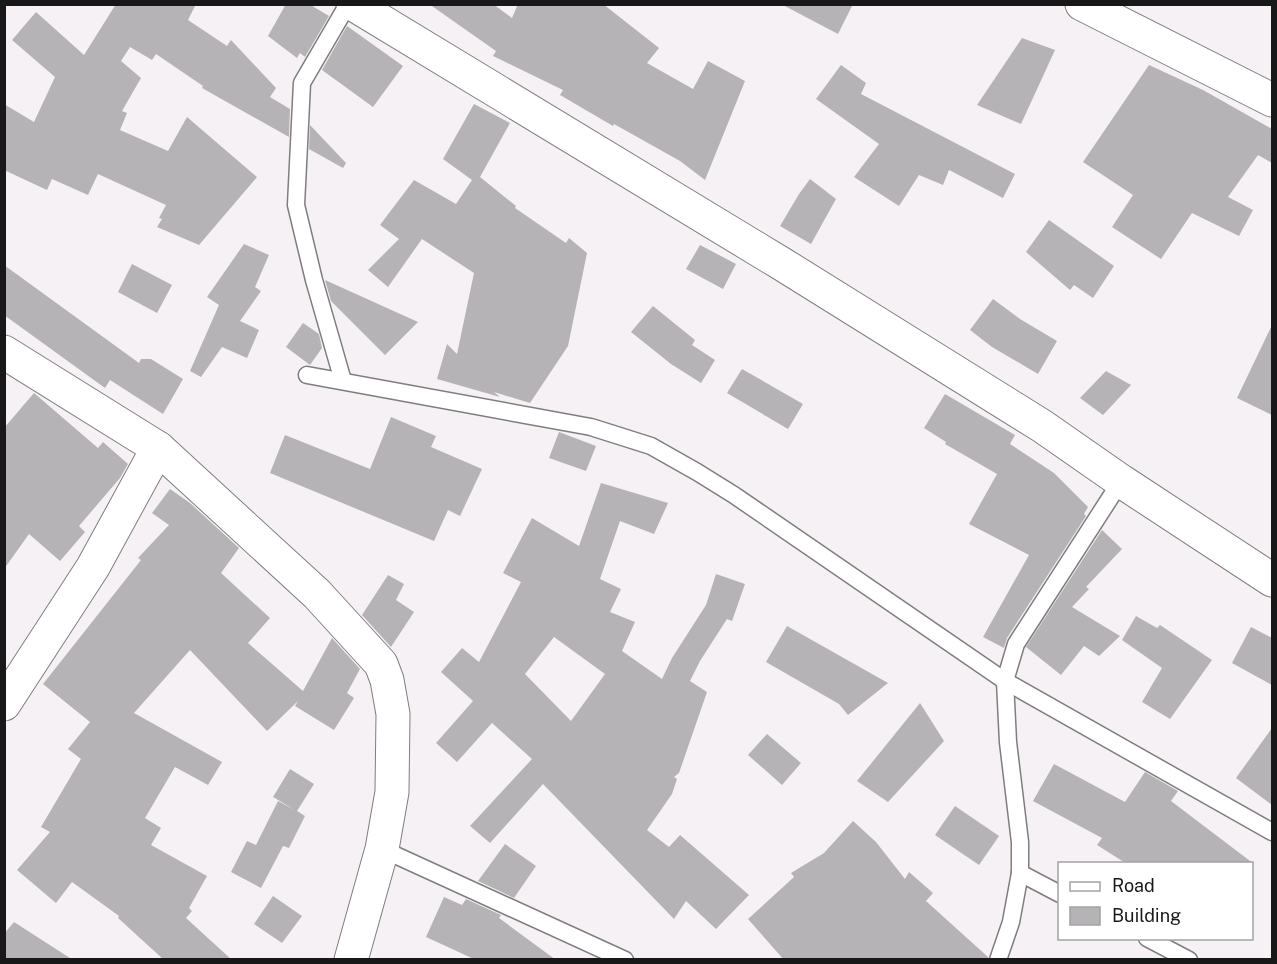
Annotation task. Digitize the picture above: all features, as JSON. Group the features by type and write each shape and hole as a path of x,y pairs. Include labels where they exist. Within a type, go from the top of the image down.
{"street":[{"path":"353,4 782,264 1042,426 1120,482 1272,580"},
{"path":"1082,4 1272,100"},
{"path":"4,352 158,448 316,594 381,663 387,680 393,714 392,792 382,849 351,960"},
{"path":"4,704 93,567 158,448"}],"lane":[{"path":"343,381 296,205 302,83 348,4"},
{"path":"307,375 591,427 651,446 734,495 1005,681 1272,832"},
{"path":"998,960 1011,922 1020,873 1020,842 1008,742 1005,681 1016,644 1120,482"},
{"path":"382,849 625,960"},
{"path":"1020,873 1058,893"},
{"path":"1150,940 1189,960"}],"building":[{"path":"116,4 196,4 188,20 227,46 231,40 276,88 270,97 290,109 289,137 202,88 203,86 156,54 152,60 130,47 121,61 141,78 122,111 127,113 120,130 168,151 187,117 257,177 199,245 157,227 166,205 98,174 88,195 52,179 47,190 4,170 4,104 34,122 55,77 12,40 36,12 84,55"},
{"path":"286,4 309,4 329,16 305,57 300,53 297,58 268,36"},
{"path":"429,4 493,4 512,18 518,4 603,4 659,48 647,63 693,89 708,61 745,81 705,180 680,161 560,95 563,90 493,56 496,51"},
{"path":"781,4 853,4 838,34"},
{"path":"347,26 403,66 373,107 322,70"},
{"path":"1022,38 1055,50 1021,124 977,105"},
{"path":"841,65 866,83 861,94 1015,174 1003,198 949,170 943,185 919,175 899,206 854,177 879,144 816,99"},
{"path":"1149,65 1203,90 1272,129 1272,163 1258,155 1228,197 1253,210 1239,236 1192,213 1161,259 1112,227 1133,195 1083,162"},
{"path":"474,104 510,123 480,177 516,206 515,208 566,243 569,238 587,253 568,346 530,403 437,379 447,344 457,354 474,273 422,239 388,287 368,270 399,239 380,225 414,180 456,204 472,180 443,159"},
{"path":"310,125 346,163 343,168 309,149"},
{"path":"810,179 836,199 811,244 780,226"},
{"path":"1049,220 1114,266 1093,298 1074,285 1070,290 1026,252"},
{"path":"244,244 269,255 255,287 261,291 240,321 259,330 247,358 222,347 201,377 190,371 219,305 207,297"},
{"path":"700,245 736,264 723,289 686,269"},
{"path":"132,264 172,285 157,313 118,292"},
{"path":"4,265 139,363 141,359 151,359 183,379 163,414 110,380 105,388 4,315"},
{"path":"325,280 418,322 385,355 331,301"},
{"path":"993,299 1020,319 1057,341 1038,374 992,347 970,330"},
{"path":"653,306 695,340 692,345 715,360 701,383 671,364 631,332"},
{"path":"303,323 319,334 322,348 310,365 286,347"},
{"path":"1272,325 1272,415 1237,398"},
{"path":"742,369 803,404 788,429 727,393"},
{"path":"1106,371 1131,385 1103,415 1080,398"},
{"path":"34,393 98,448 103,442 128,464 120,478 79,526 85,532 60,561 29,534 4,569 4,428"},
{"path":"945,394 1015,435 1010,444 1054,473 1088,507 1084,514 1086,516 1007,638 1004,648 983,637 1029,555 969,524 997,474 945,444 946,442 924,428"},
{"path":"391,417 436,436 431,447 482,469 460,516 448,510 434,541 270,473 285,435 370,469"},
{"path":"559,432 596,446 586,471 549,458"},
{"path":"601,483 668,503 654,534 620,521 600,579 621,589 610,612 635,622 622,651 662,679 672,658 706,605 716,574 745,584 732,621 727,619 690,681 707,692 679,773 674,777 677,779 672,794 647,830 669,847 680,835 749,895 716,929 686,901 674,919 543,784 490,843 470,826 532,759 492,723 457,762 436,743 473,701 441,672 462,648 479,662 521,582 503,573 532,518 579,546","holes":["554,637 605,674 571,721 525,674"]},
{"path":"170,489 190,503 239,548 221,573 270,618 248,643 303,691 332,638 360,669 347,693 354,698 334,730 295,706 298,701 267,731 190,650 134,713 222,762 208,785 175,767 145,818 161,828 151,845 207,876 189,908 192,911 186,918 232,960 164,960 118,918 119,916 72,882 56,903 17,870 50,832 41,827 81,759 68,749 90,722 43,684 141,560 138,558 169,525 152,513"},
{"path":"1102,530 1122,549 1086,587 1089,589 1072,607 1120,636 1099,656 1084,646 1061,675 1026,647"},
{"path":"388,575 404,584 396,600 414,612 391,647 362,615"},
{"path":"1136,616 1157,628 1160,625 1212,660 1170,719 1142,702 1162,668 1122,640"},
{"path":"787,626 888,683 848,715 839,704 766,662"},
{"path":"1251,627 1272,638 1272,685 1232,663"},
{"path":"920,703 944,741 888,802 857,781"},
{"path":"1272,728 1272,805 1236,778"},
{"path":"767,734 801,763 782,785 748,755"},
{"path":"1054,764 1125,802 1145,772 1178,791 1171,801 1251,862 1124,862 1097,845 1102,838 1033,801"},
{"path":"290,769 314,784 297,811 305,816 289,848 283,846 261,888 231,872 247,841 256,845 278,801 295,810 273,797"},
{"path":"955,806 999,836 979,865 935,835"},
{"path":"853,821 876,842 905,879 909,872 933,893 926,901 988,957 988,960 784,960 748,919 794,877 791,873 824,853"},
{"path":"505,844 536,866 514,898 478,881"},
{"path":"273,896 302,916 282,943 254,924"},
{"path":"444,897 462,905 466,899 501,915 499,918 556,960 476,960 426,937"},
{"path":"14,922 73,960 4,960 4,934"}]}
